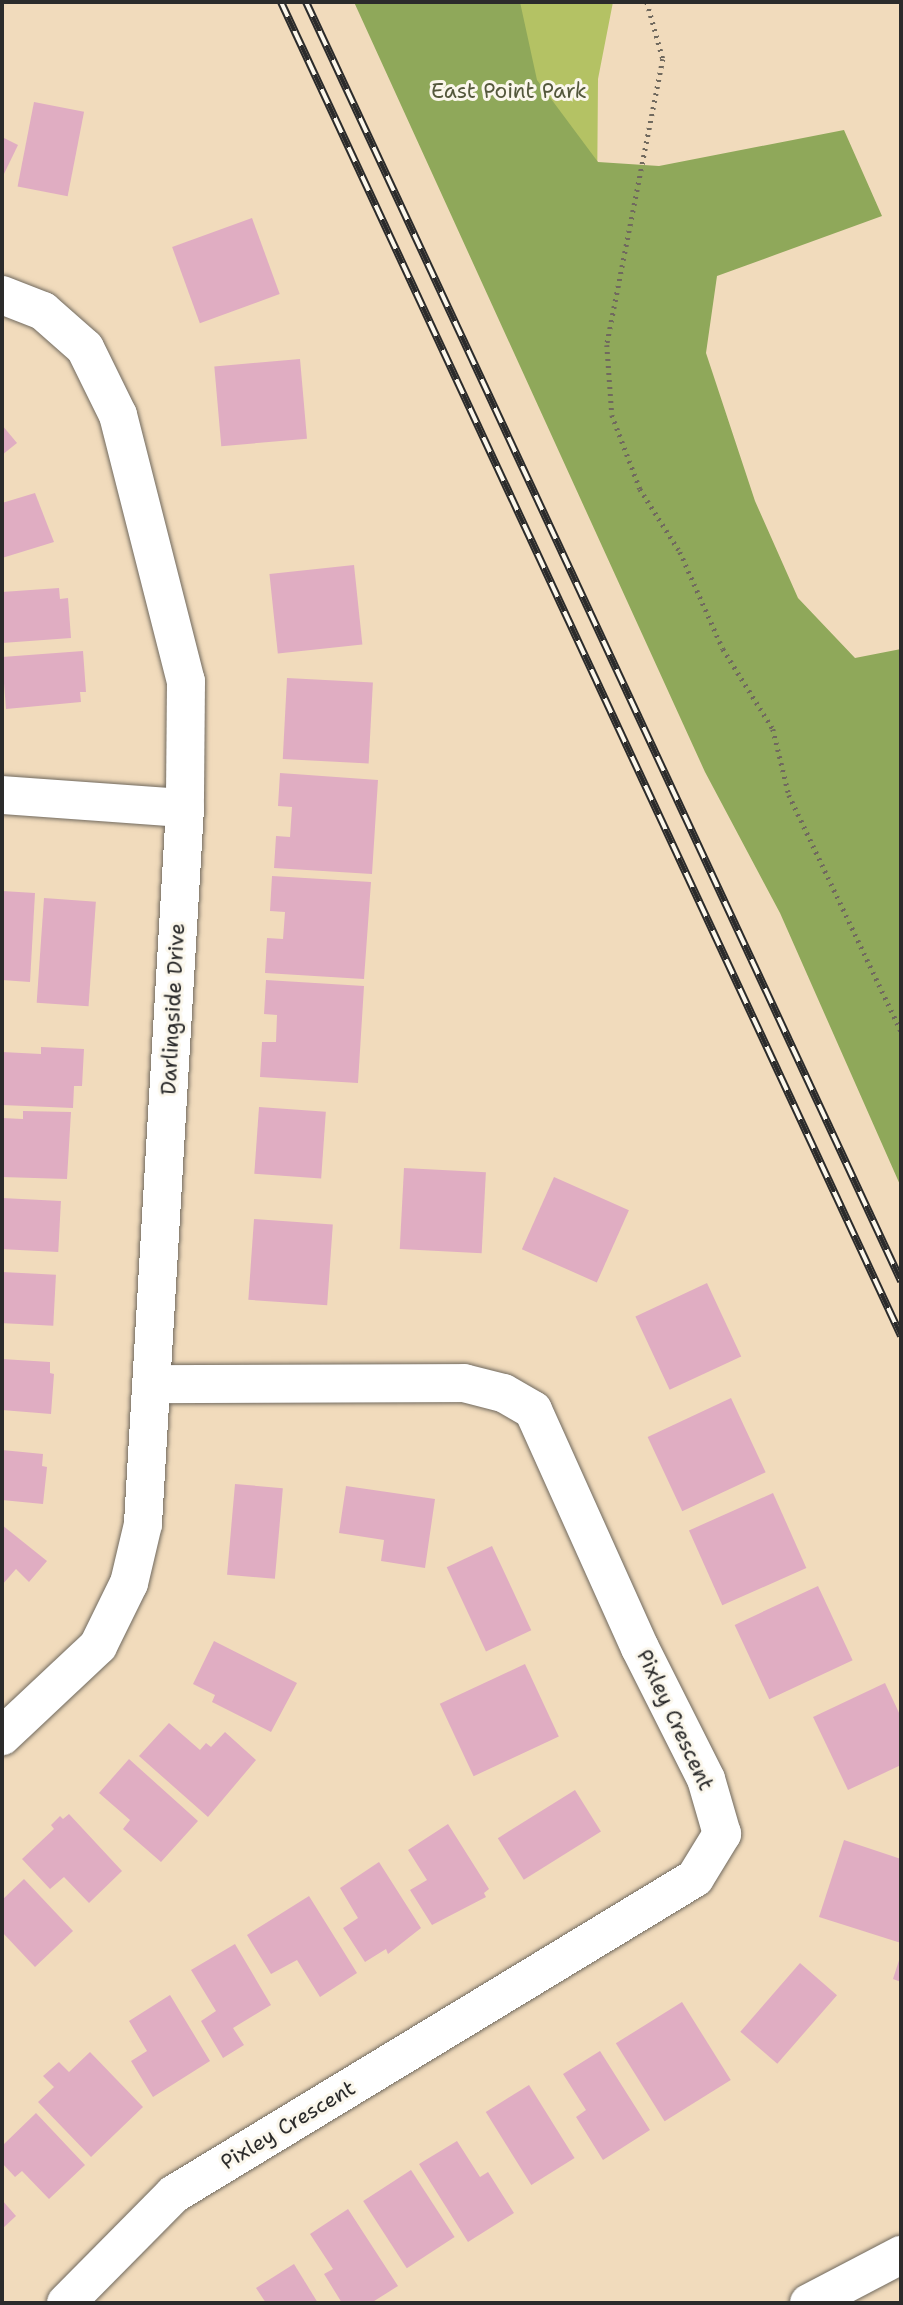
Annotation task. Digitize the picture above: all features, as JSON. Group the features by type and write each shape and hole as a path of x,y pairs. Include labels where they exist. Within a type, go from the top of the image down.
{"street":[{"name":"Darlingside Drive","path":"2,295 43,311 85,348 118,415 186,681 184,808 143,1524 129,1583 98,1646 2,1736"},
{"path":"2,795 184,808"},
{"name":"Pixley Crescent","path":"66,2303 174,2194 695,1878 722,1834 706,1779 640,1648 533,1410 503,1393 464,1383 152,1384"},
{"path":"809,2303 901,2255"}],"path":[{"path":"647,2 663,59 607,345 612,415 640,489 680,552 723,649 773,729 789,795 901,1031"}],"green space":[{"path":"354,2 520,2 537,80 598,162 659,166 844,130 882,216 717,276 706,353 755,501 798,598 855,658 901,649 901,1187 780,913 705,772"},
{"name":"East Point Park","path":"371,2 613,2 598,79 596,328"}],"building":[{"path":"34,102 84,112 68,196 18,186"},
{"path":"2,137 18,145 2,178"},
{"path":"252,218 280,294 200,323 172,247"},
{"path":"300,359 307,439 221,446 214,366"},
{"path":"2,425 17,443 2,455"},
{"path":"35,493 54,542 2,558 2,503"},
{"path":"354,565 362,645 278,653 269,574"},
{"path":"59,588 60,599 68,598 71,638 2,643 2,592"},
{"path":"83,651 86,692 80,692 81,702 6,709 2,657"},
{"path":"287,678 373,683 369,763 283,759"},
{"path":"280,773 378,780 372,874 274,868 276,836 290,837 292,807 278,806"},
{"path":"272,876 371,882 364,979 265,973 267,938 283,939 285,912 270,911"},
{"path":"2,891 35,893 30,982 2,980"},
{"path":"44,898 96,902 89,1006 37,1003"},
{"path":"266,980 364,986 358,1083 260,1077 262,1042 276,1042 277,1015 264,1014"},
{"path":"41,1047 84,1049 82,1086 74,1086 73,1108 2,1105 2,1052 41,1054"},
{"path":"259,1107 326,1112 321,1179 254,1174"},
{"path":"23,1111 71,1112 67,1179 2,1177 2,1118 23,1119"},
{"path":"404,1168 486,1172 482,1253 400,1249"},
{"path":"554,1177 629,1210 597,1283 522,1249"},
{"path":"2,1198 61,1201 58,1252 2,1249"},
{"path":"254,1219 333,1225 327,1305 248,1300"},
{"path":"2,1272 56,1275 53,1326 2,1323"},
{"path":"707,1283 741,1356 670,1390 635,1316"},
{"path":"2,1359 50,1362 50,1373 54,1374 51,1414 2,1410"},
{"path":"731,1398 766,1472 682,1511 648,1437"},
{"path":"2,1450 43,1454 42,1466 47,1467 43,1504 2,1500"},
{"path":"235,1484 283,1488 275,1579 227,1575"},
{"path":"346,1486 435,1499 425,1568 381,1561 384,1540 339,1533"},
{"path":"773,1493 806,1568 722,1605 689,1530"},
{"path":"2,1525 47,1561 29,1582 16,1569 2,1585"},
{"path":"492,1546 531,1630 486,1651 447,1567"},
{"path":"818,1586 853,1660 769,1699 735,1625"},
{"path":"214,1641 297,1683 271,1732 212,1702 215,1695 193,1684"},
{"path":"525,1664 559,1737 474,1776 440,1704"},
{"path":"885,1683 901,1717 901,1765 848,1790 813,1717"},
{"path":"169,1723 200,1750 206,1743 211,1747 225,1732 256,1760 208,1817 139,1756"},
{"path":"129,1759 198,1821 161,1862 123,1829 130,1820 99,1793"},
{"path":"575,1790 601,1832 524,1880 498,1838"},
{"path":"69,1814 122,1871 89,1903 64,1877 50,1889 22,1859 54,1829 51,1825 60,1816 63,1819"},
{"path":"448,1824 489,1889 484,1893 486,1897 432,1925 410,1890 427,1880 408,1850"},
{"path":"844,1840 901,1859 901,1943 819,1917"},
{"path":"379,1862 421,1928 388,1954 386,1949 365,1962 343,1928 358,1918 340,1888"},
{"path":"24,1879 73,1931 35,1967 2,1932 2,1900"},
{"path":"309,1896 357,1973 320,1997 297,1960 271,1974 247,1935"},
{"path":"235,1944 271,2005 233,2028 244,2045 223,2058 201,2021 216,2011 191,1970"},
{"path":"901,1954 901,1982 893,1979"},
{"path":"800,1963 837,1995 777,2064 740,2032"},
{"path":"170,1995 210,2061 153,2097 131,2061 147,2051 129,2021"},
{"path":"682,2002 731,2080 665,2121 616,2043"},
{"path":"600,2051 650,2130 603,2160 576,2117 586,2110 563,2074"},
{"path":"90,2052 143,2107 91,2157 38,2102 54,2087 43,2076 59,2062 69,2072"},
{"path":"529,2085 575,2158 531,2185 486,2112"},
{"path":"36,2113 85,2165 49,2199 22,2171 15,2177 2,2163 2,2146"},
{"path":"457,2141 480,2177 488,2172 514,2213 468,2242 419,2164"},
{"path":"411,2170 455,2237 407,2268 363,2201"},
{"path":"2,2200 16,2216 2,2229"},
{"path":"348,2209 398,2286 371,2303 342,2303 324,2274 333,2269 310,2234"},
{"path":"294,2264 318,2303 266,2303 256,2288"}],"railway":[{"path":"281,2 901,1336"},
{"path":"306,2 901,1281"}]}
